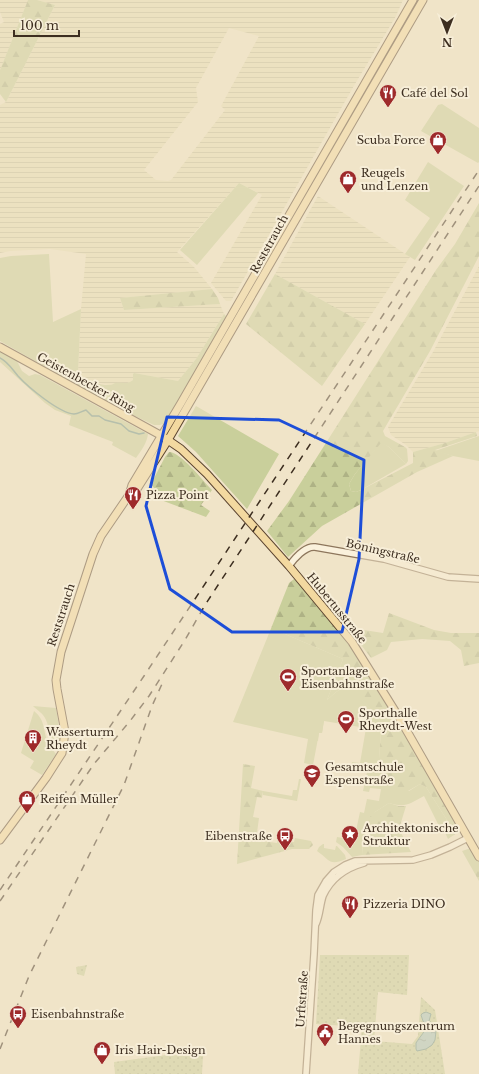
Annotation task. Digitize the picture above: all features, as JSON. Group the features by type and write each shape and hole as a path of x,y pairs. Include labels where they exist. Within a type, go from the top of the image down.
{"main road":[{"name":"Reststrauch","path":"0,840 46,778 62,753 65,732 56,680 61,652 93,554 101,536 129,495 134,492 413,0"},
{"name":"Reststrauch","path":"165,438 422,0"},
{"name":"Geistenbecker Ring","path":"0,346 165,438"},
{"name":"Hubertusstraße","path":"165,438 190,457 207,474 289,566 352,642 400,719 479,857"}],"street":[{"name":"Böningstraße","path":"289,566 309,547 315,547 384,559 448,577 479,578"},
{"name":"Urftstraße","path":"306,1074 316,925 315,914 318,895 330,875 341,867 355,861 414,860 445,849 468,838"}],"highlighted area":[{"path":"167,417 279,420 364,460 359,559 342,632 232,632 170,589 146,506"}],"shaded area":[{"path":"0,0 28,0 0,70 0,24 4,22 0,12"},
{"path":"37,0 403,0 395,18 355,84 231,301 226,301 211,283 262,195 239,183 177,252 194,267 212,289 120,298 124,310 220,304 224,314 196,359 178,381 134,373 133,380 130,382 125,384 117,383 109,385 91,381 81,376 78,372 81,309 86,254 50,249 0,253 0,105 6,102 55,5","holes":["229,28 259,36 221,106 225,110 171,180 156,180 144,170 198,102 196,88"]},
{"path":"318,196 410,257 365,324 275,274"},
{"path":"479,266 479,431 413,452 406,445 391,435 388,427 433,352"}],"green space":[{"path":"28,0 37,0 55,5 6,102 0,94 0,70"},
{"path":"442,104 479,128 478,163 421,131 438,105"},
{"path":"428,162 464,186 415,260 405,254 430,218 405,200"},
{"path":"239,183 258,193 197,265 180,250"},
{"path":"479,203 479,256 430,351 383,431 385,436 407,449 408,461 406,464 389,447 381,443 355,474 349,484 351,491 356,492 361,490 413,463 413,452 476,432 477,436 435,450 453,456 417,472 322,526 288,557 267,531 289,501 436,270 455,244"},
{"path":"49,254 53,322 81,309 78,372 80,375 92,382 106,385 127,383 133,380 134,373 178,381 196,359 224,314 227,317 165,423 154,425 116,407 0,341 0,258"},
{"path":"275,274 365,324 322,386 246,324"},
{"path":"212,289 220,304 124,310 120,298"},
{"path":"0,351 17,361 22,371 29,376 35,374 40,375 148,434 142,450 136,458 112,445 113,442 69,425 71,416 55,410 45,403 0,362"},
{"path":"196,406 279,454 247,509 196,452 178,436"},
{"path":"479,436 479,461 435,451"},
{"path":"381,442 389,447 406,464 361,490 356,492 351,491 349,484 355,474"},
{"path":"169,452 174,453 186,462 212,490 201,505 210,511 206,517 153,497 157,492 151,484"},
{"path":"294,579 340,628 362,661 461,830 448,839 442,826 447,820 426,787 420,784 401,795 388,787 382,781 378,773 381,731 380,722 376,714 352,690 343,688 327,700 343,659 278,631 270,631 289,583"},
{"path":"389,613 434,630 451,633 479,633 479,663 464,666 461,650 450,641 422,639 391,642 387,650 371,658 350,630 351,628 383,633"},
{"name":"Sportanlage Eisenbahnstraße","path":"270,631 278,631 343,659 327,700 343,688 353,690 376,714 380,722 381,731 378,773 409,791 420,784 426,787 447,820 440,828 424,796 404,805 389,803 375,812 365,838 362,855 352,857 336,842 337,837 354,840 360,812 364,813 367,799 379,801 381,789 370,788 369,792 363,791 367,772 351,769 352,762 360,763 366,728 324,721 322,733 319,733 313,765 304,763 308,739 233,722"},
{"path":"33,706 56,708 60,733 59,747 56,747 52,742 45,718"},
{"path":"34,711 38,714 42,721 47,740 56,754 42,775 30,768 34,761 21,753"},
{"path":"320,718 324,720 322,733 319,732 318,741 313,740"},
{"path":"243,764 255,766 251,788 263,791 262,798 257,797 253,817 259,818 256,840 277,843 278,839 294,842 295,838 311,841 313,845 309,849 292,849 237,864"},
{"path":"299,779 301,779 297,801 263,795 263,791 292,796 293,790 297,790"},
{"path":"389,803 399,806 406,806 399,829 411,852 362,855 363,846 369,827 369,818"},
{"path":"323,844 324,848 335,850 337,846 345,855 346,859 336,862 328,860 317,851"},
{"path":"471,848 479,860 479,881 462,851"},
{"path":"320,955 409,955 407,995 378,992 374,1041 412,1044 418,1036 421,997 435,1010 445,1074 358,1074 362,1027 316,1024"},
{"path":"87,965 84,976 77,974 76,967"},
{"path":"166,1055 203,1056 202,1074 115,1074 114,1062"}],"water":[{"path":"426,1012 431,1014 429,1021 434,1025 432,1029 436,1031 435,1040 432,1045 426,1049 417,1051 416,1043 426,1027 421,1015"}],"waterway":[{"path":"0,358 44,399 60,409 74,414 86,410 92,416 99,416 105,420 121,424 129,431 139,434 144,433"}],"railway":[{"path":"0,890 144,676 479,170"},
{"path":"0,901 94,764 149,696 185,640 205,605 479,186"},
{"path":"0,1049 29,976 124,785 152,706 162,684"}],"place":[{"name":"Café del Sol","path":"388,108"},
{"name":"Scuba Force","path":"438,155"},
{"name":"Reugels und Lenzen","path":"348,194"},
{"name":"Pizza Point","path":"133,510"},
{"name":"Sportanlage Eisenbahnstraße","path":"288,692"},
{"name":"Sporthalle Rheydt-West","path":"346,734"},
{"name":"Wasserturm Rheydt","path":"33,753"},
{"name":"Gesamtschule Espenstraße","path":"312,788"},
{"name":"Reifen Müller","path":"27,814"},
{"name":"Architektonische Struktur","path":"350,849"},
{"name":"Eibenstraße","path":"285,851"},
{"name":"Pizzeria DINO","path":"350,919"},
{"name":"Eisenbahnstraße","path":"18,1029"},
{"name":"Begegnungszentrum Hannes","path":"325,1047"},
{"name":"Iris Hair-Design","path":"102,1065"}]}
